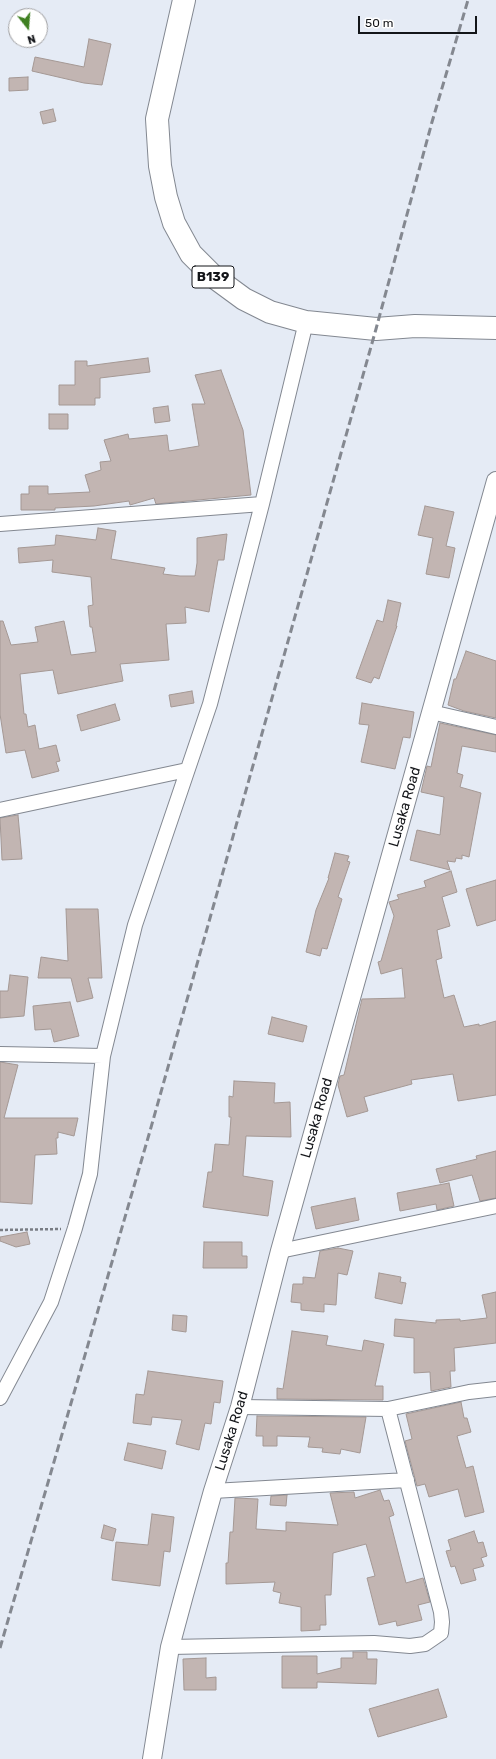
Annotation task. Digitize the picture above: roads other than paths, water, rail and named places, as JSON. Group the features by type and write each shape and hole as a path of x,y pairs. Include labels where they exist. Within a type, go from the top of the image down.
{"main road":[{"name":"B139","path":"184,0 157,119 160,166 166,198 174,223 192,254 214,277 244,299 270,312 306,322 376,328 415,326 496,328"}],"street":[{"path":"0,1398 51,1302 75,1228 90,1174 103,1056 135,925 210,704 262,504 306,322"},
{"name":"Lusaka Road","path":"152,1759 170,1647 213,1491 240,1407 268,1304 280,1251 496,481"},
{"path":"0,524 262,504"},
{"path":"431,712 496,727"},
{"path":"0,810 187,770"},
{"path":"0,1054 103,1056"},
{"path":"280,1251 496,1206"},
{"path":"240,1407 388,1409 469,1392 496,1389"},
{"path":"170,1647 374,1643 415,1646 425,1644 441,1633 441,1612 388,1409"},
{"path":"213,1491 407,1480"}],"railway":[{"path":"0,1648 150,1131 376,329 432,122 468,0"}]}
